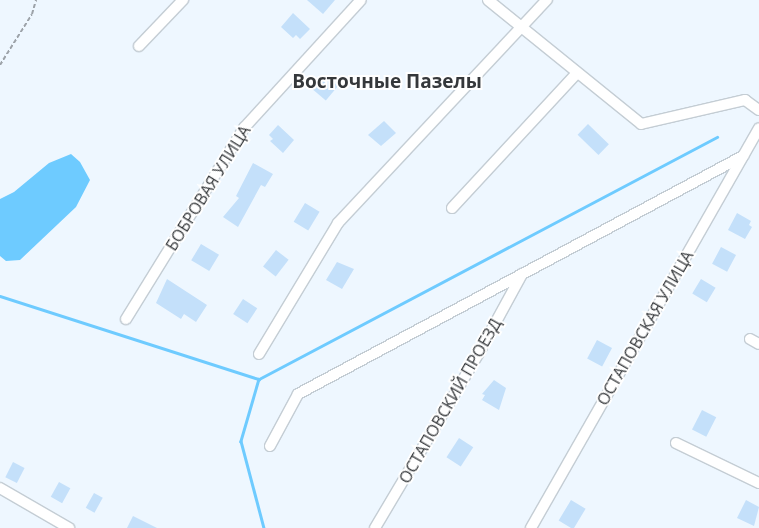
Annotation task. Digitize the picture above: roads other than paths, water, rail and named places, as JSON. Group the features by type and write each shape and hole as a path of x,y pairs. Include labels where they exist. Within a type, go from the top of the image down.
{"street":[{"path":"139,46 183,0"},
{"name":"БОБРОВАЯ УЛИЦА","path":"126,319 244,128 362,0"},
{"path":"488,0 524,27 577,73 641,124 745,100 759,110"},
{"path":"259,354 338,223 524,27 547,0"},
{"path":"452,208 577,73"},
{"name":"ОСТАПОВСКАЯ УЛИЦА","path":"531,528 759,128"},
{"path":"270,446 298,394 743,156"},
{"name":"ОСТАПОВСКИЙ ПРОЕЗД","path":"375,528 480,353 522,273"},
{"path":"676,443 759,483"},
{"path":"0,488 69,528"}],"water":[{"path":"71,154 80,162 90,180 76,207 20,260 6,261 0,256 0,199 14,192 49,163"}],"waterway":[{"path":"0,296 259,379 717,137"},
{"path":"259,379 241,441 264,528"}],"district":[{"name":"Восточные Пазелы","path":"387,82"}]}
